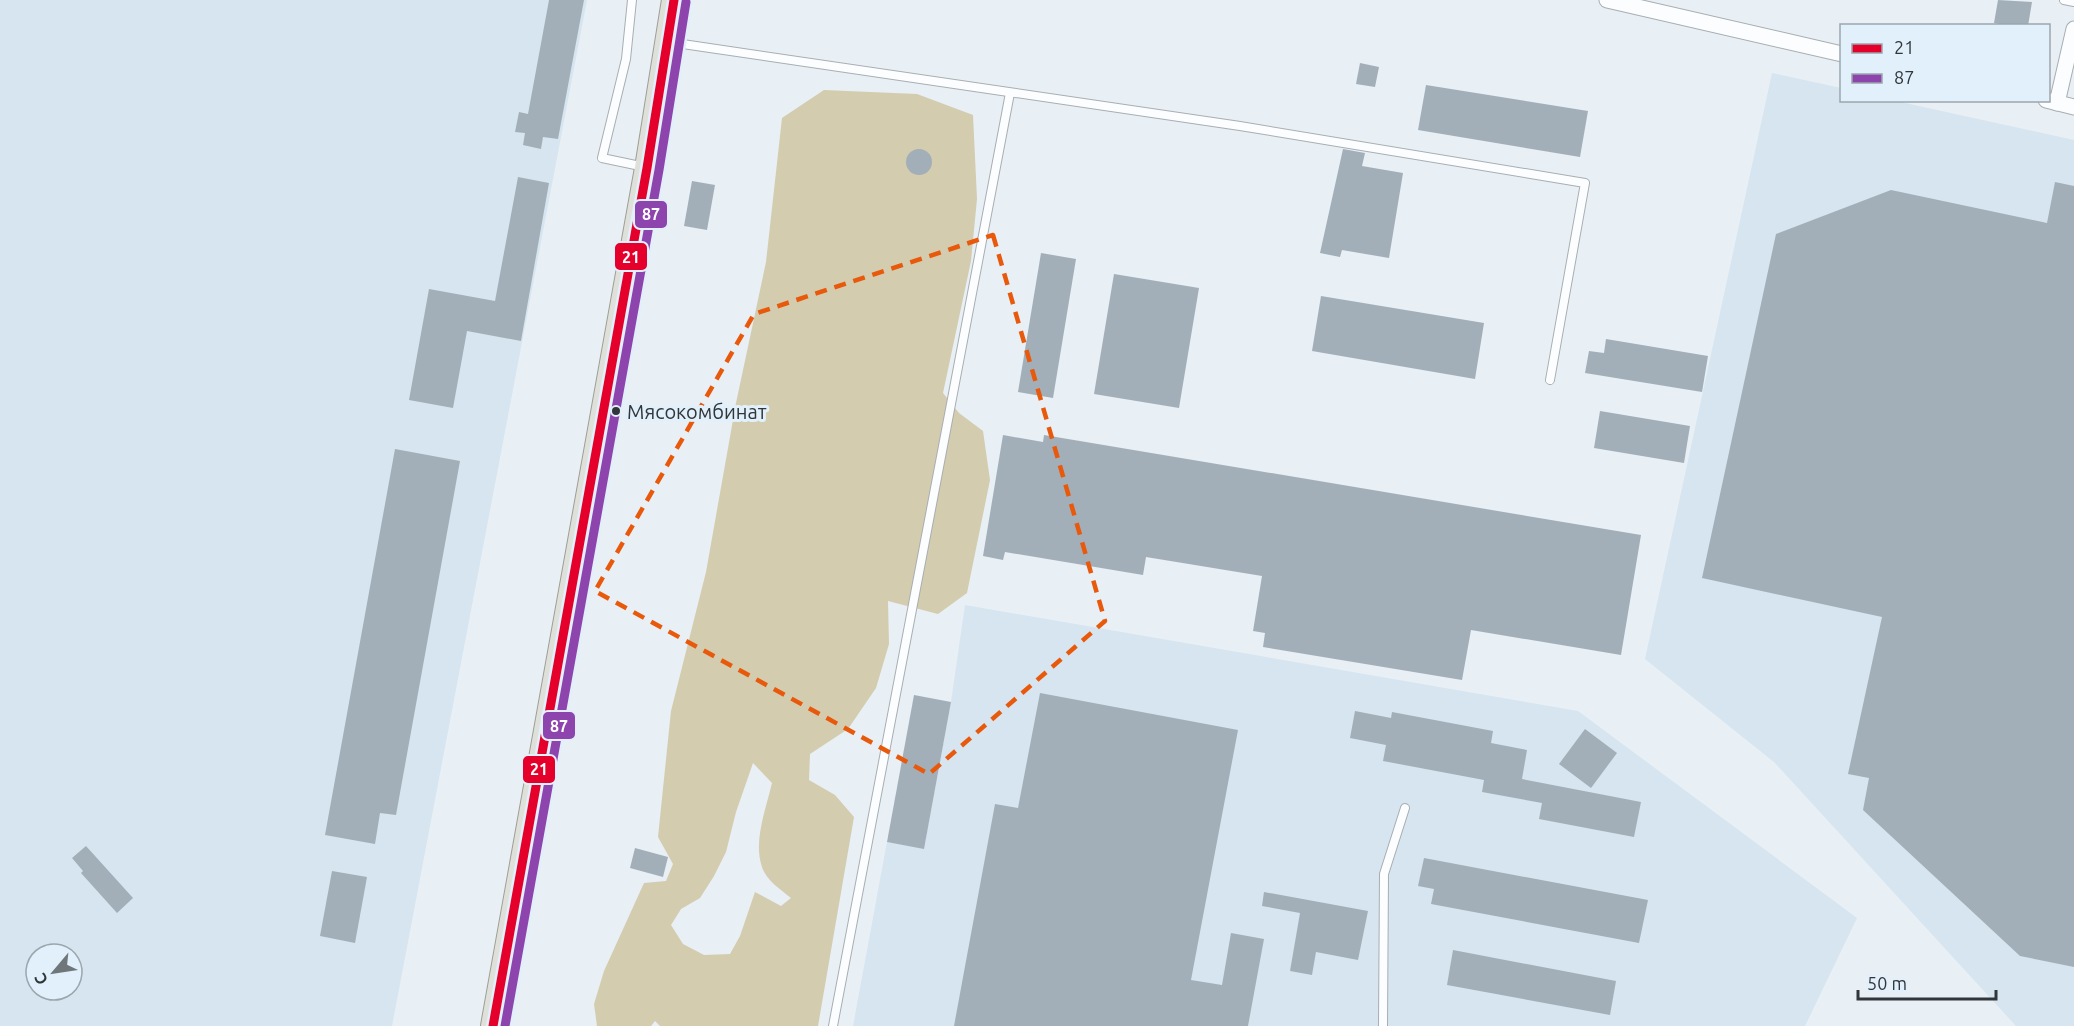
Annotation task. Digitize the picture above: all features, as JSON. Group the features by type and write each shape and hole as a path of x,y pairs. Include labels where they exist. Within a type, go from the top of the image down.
{"main road":[{"path":"493,1026 647,168 674,0"}],"street":[{"path":"1613,1 1840,54"},
{"path":"2074,28 2072,46 2051,102 2074,107"}],"lane":[{"path":"632,0 626,58 602,158 647,168"},
{"path":"2064,0 2074,2"},
{"path":"666,42 1240,126 1585,183 1550,380"},
{"path":"833,1026 1010,93"},
{"path":"1383,1026 1384,874 1405,808"}],"highlighted area":[{"path":"993,235 1105,621 929,774 595,591 754,314"}],"shaded area":[{"path":"0,0 587,0 392,1026 0,1026"},
{"path":"1772,73 1840,88 1840,102 1901,102 2074,140 2074,1026 2016,1026 1774,762 1645,659"},
{"path":"824,90 917,94 973,115 977,199 971,261 943,393 959,413 983,431 990,480 967,593 938,614 888,601 889,644 876,688 848,729 810,754 809,780 835,795 854,817 818,1026 660,1026 655,1021 651,1026 597,1026 594,1004 604,971 644,883 666,881 673,864 658,837 671,711 706,572 736,403 766,262 782,118","holes":["753,763 772,783 761,825 760,857 767,876 791,898 781,906 755,892 740,936 730,954 704,955 683,944 671,925 681,909 700,898 714,876 726,852 736,812"]},
{"path":"965,605 1578,711 1857,918 1805,1026 853,1026 887,842 924,848 951,702"}],"building":[{"path":"549,0 584,0 558,139 543,137 541,149 523,145 525,133 515,132 519,112 528,114"},
{"path":"1998,0 2032,2 2028,24 1994,23"},
{"path":"1360,63 1379,67 1375,87 1356,84"},
{"path":"1426,85 1588,111 1580,157 1418,130"},
{"path":"919,149 928,153 932,162 928,171 919,175 910,171 906,162 910,153"},
{"path":"1343,149 1365,153 1362,166 1403,173 1389,258 1342,250 1340,257 1320,253"},
{"path":"518,177 549,183 521,341 467,331 453,408 409,400 429,289 495,301"},
{"path":"692,181 715,185 707,230 684,226"},
{"path":"2055,182 2074,186 2074,967 2020,956 1863,810 1869,778 1848,774 1882,617 1702,578 1776,234 1891,190 2047,223"},
{"path":"1041,253 1076,259 1053,398 1018,392"},
{"path":"1114,274 1199,288 1179,408 1094,394"},
{"path":"1321,296 1484,323 1475,379 1312,351"},
{"path":"1606,339 1708,356 1702,392 1585,373 1589,351 1604,353"},
{"path":"1600,411 1690,426 1684,463 1594,448"},
{"path":"1003,435 1043,442 1044,435 1641,535 1621,655 1471,630 1462,680 1263,647 1265,633 1253,631 1262,576 1146,557 1143,575 1005,552 1003,560 983,556"},
{"path":"395,449 460,461 396,815 380,813 375,844 325,835"},
{"path":"1040,693 1238,730 1191,980 1222,985 1231,933 1264,939 1248,1026 954,1026 995,804 1018,808"},
{"path":"914,695 951,702 924,849 887,842"},
{"path":"1355,711 1391,718 1392,712 1493,731 1491,743 1527,750 1522,779 1641,802 1634,837 1539,819 1542,803 1482,792 1484,780 1383,761 1386,745 1350,738"},
{"path":"1585,729 1617,753 1591,788 1559,764"},
{"path":"86,846 133,898 117,913 81,873 83,871 72,858"},
{"path":"635,848 668,857 663,877 630,868"},
{"path":"1424,858 1648,900 1639,943 1431,904 1434,889 1418,886"},
{"path":"332,871 367,877 355,943 320,936"},
{"path":"1264,892 1368,911 1358,960 1316,952 1312,975 1290,971 1300,913 1262,906"},
{"path":"1453,950 1616,981 1610,1015 1447,985"}],"transit line":[{"name":"21","path":"493,1026 647,168 674,0"},
{"name":"87","path":"505,1026 659,170 686,2"}],"place":[{"name":"Мясокомбинат","path":"616,411"}]}
